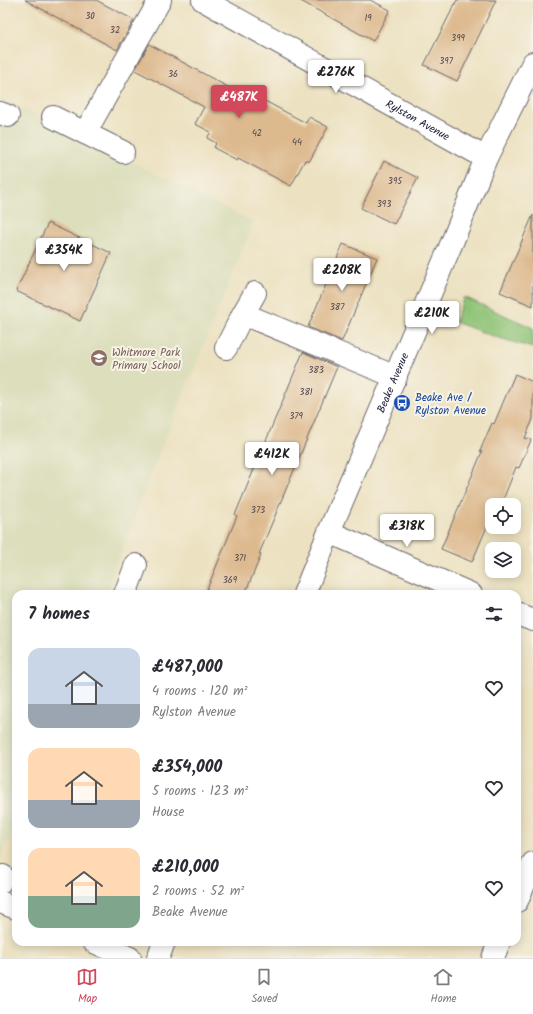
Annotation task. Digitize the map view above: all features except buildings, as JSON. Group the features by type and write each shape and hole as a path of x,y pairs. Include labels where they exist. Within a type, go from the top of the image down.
{"street":[{"path":"85,133 160,0"},
{"name":"Rylston Avenue","path":"203,0 486,158"},
{"name":"Beake Avenue","path":"306,590 396,377 486,158 533,63"},
{"path":"53,117 123,152"},
{"path":"226,348 255,292"},
{"path":"243,314 396,377"},
{"path":"329,532 462,590"},
{"path":"127,590 136,565"},
{"path":"521,616 533,620"},
{"path":"521,889 533,863"},
{"path":"0,902 12,906"},
{"path":"103,946 130,958"},
{"path":"158,958 162,946"},
{"path":"493,958 498,946"}],"shaded area":[{"name":"Whitmore Park Primary School","path":"0,98 254,222 142,495 107,590 12,590 12,832 0,861"}],"green space":[{"path":"464,297 533,328 533,348 493,336 455,322"}],"place":[{"name":"Whitmore Park Primary School","path":"99,358"},
{"name":"Beake Ave / Rylston Avenue","path":"402,403"}]}
